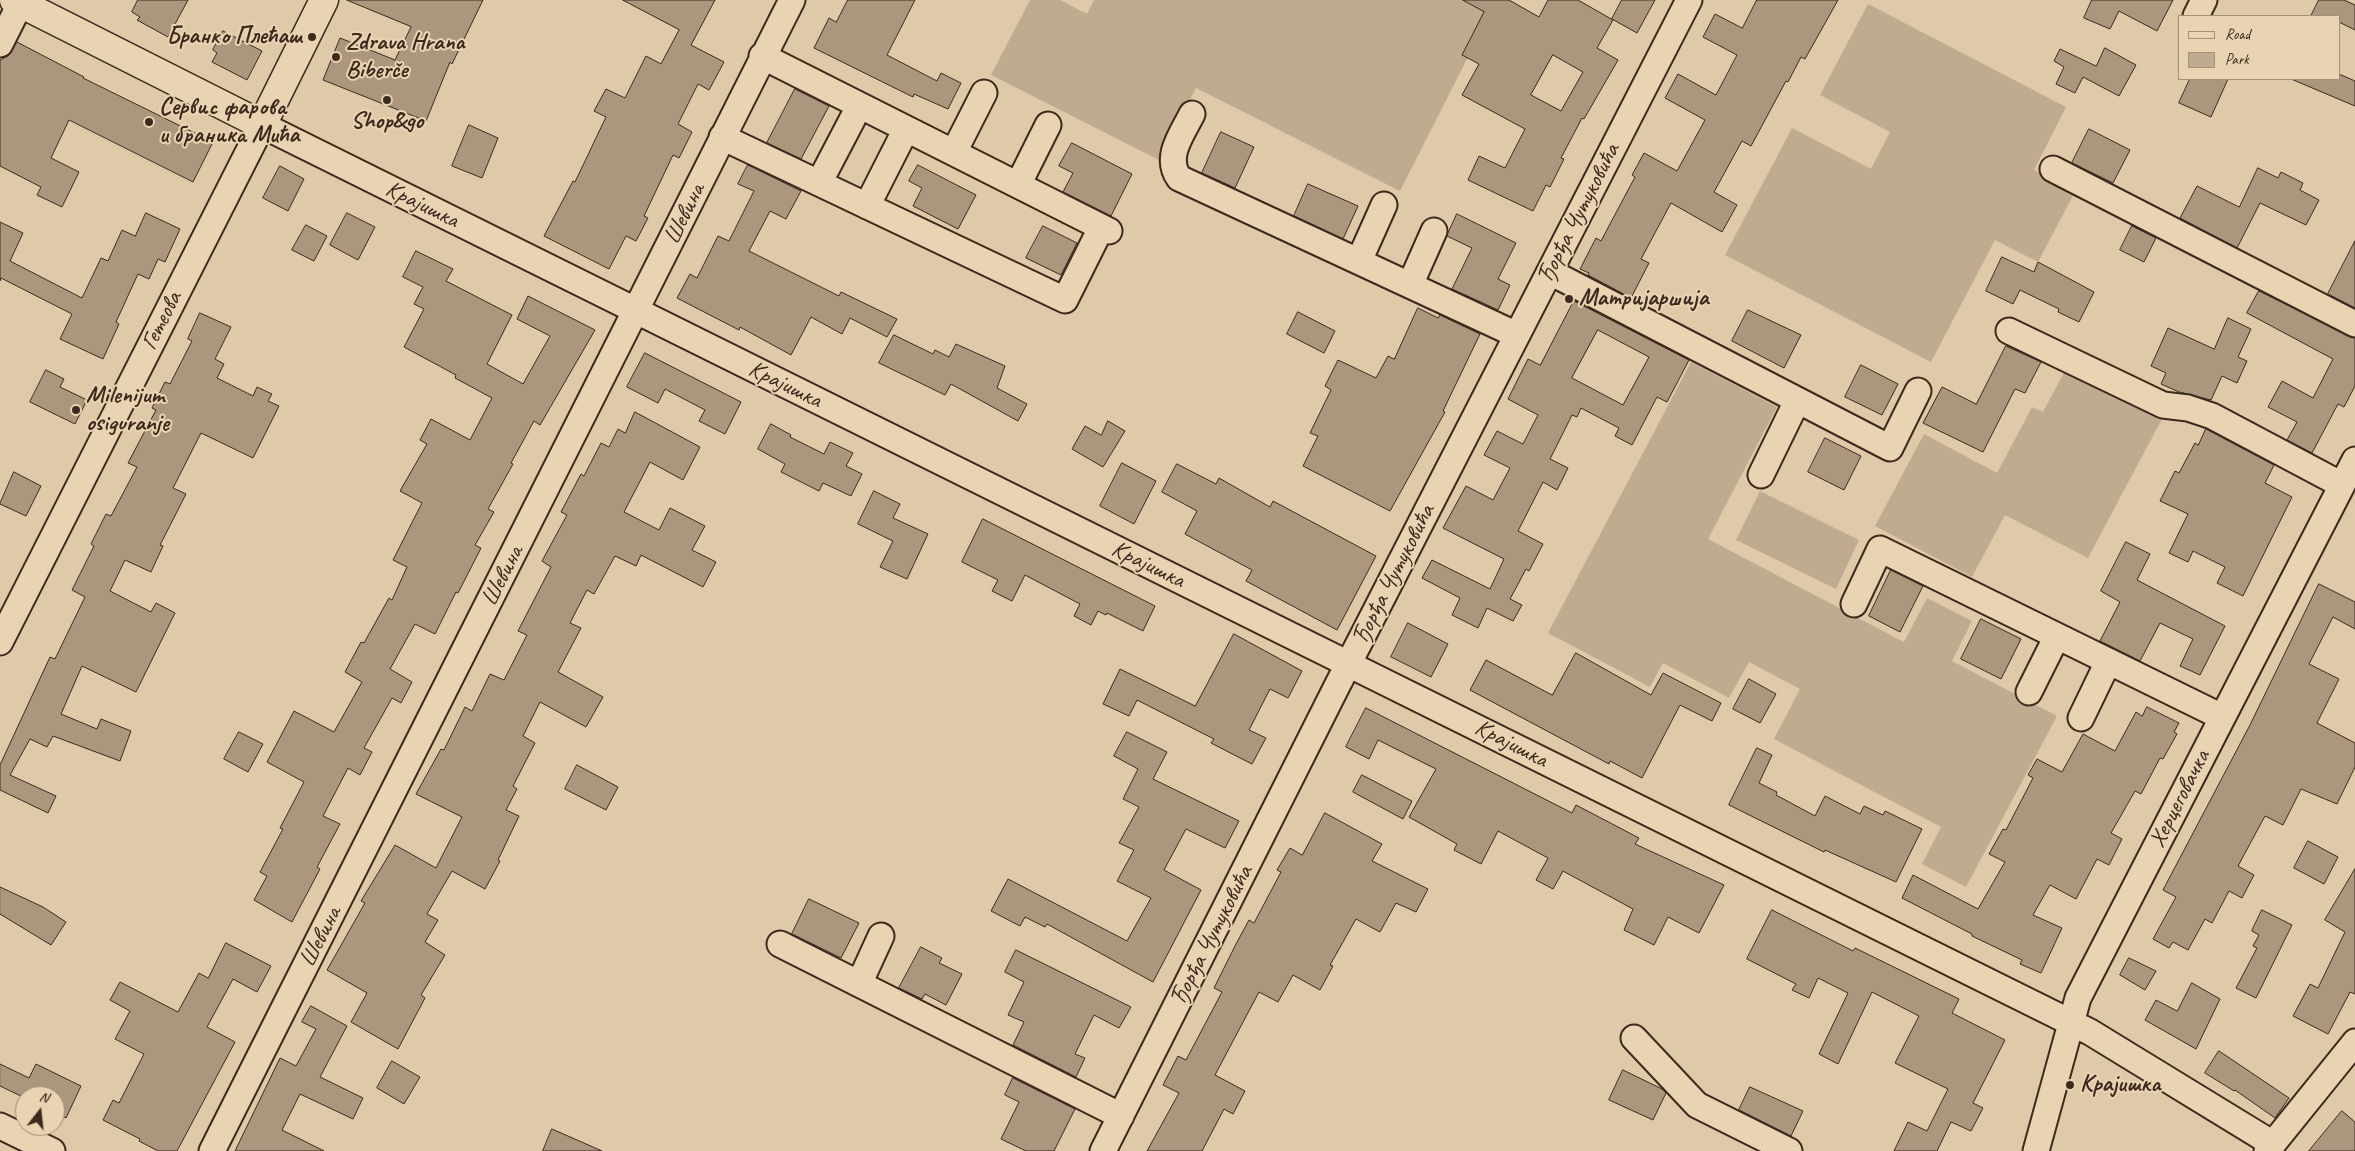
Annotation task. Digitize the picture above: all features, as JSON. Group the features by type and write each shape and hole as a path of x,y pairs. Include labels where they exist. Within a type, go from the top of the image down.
{"main road":[{"name":"Гетеова","path":"262,125 324,0"},
{"name":"Крајишка","path":"19,1 262,125"}],"street":[{"name":"Шевина","path":"212,1151 637,311 762,56 792,0"},
{"name":"Ђорђа Чутуковића","path":"1103,1151 1349,664 1689,0"},
{"path":"2196,15 2204,0"},
{"path":"0,44 19,1"},
{"path":"722,137 1065,300 1102,235 1018,185 762,56"},
{"path":"954,152 984,93"},
{"path":"1192,114 1172,157 1172,169 1179,178 1517,335"},
{"path":"819,183 853,118"},
{"name":"Крајишка","path":"262,125 2106,1041 2270,1148"},
{"name":"Гетеова","path":"0,642 262,125"},
{"path":"1018,185 1048,125"},
{"path":"867,206 901,139"},
{"path":"2053,169 2355,324"},
{"path":"1359,261 1384,205"},
{"path":"1410,285 1434,231"},
{"path":"1550,272 1890,448 1918,391"},
{"path":"2009,331 2164,405 2188,408 2212,416 2342,485"},
{"path":"1761,475 1797,401"},
{"name":"Херцеговачка","path":"2036,1151 2070,1023 2084,986 2355,460"},
{"path":"1854,604 1880,549 2222,717"},
{"path":"2029,692 2057,636"},
{"path":"2081,718 2108,662"},
{"path":"859,984 881,936"},
{"path":"780,944 1121,1116"},
{"path":"1634,1038 1697,1104 1711,1114 1789,1151"},
{"path":"2270,1148 2355,1042"},
{"path":"0,1126 52,1151"}],"green space":[{"path":"1030,0 1060,0 1087,14 1094,0 1497,0 1400,191 1196,88 1159,160 991,75"},
{"path":"1868,4 2066,107 2034,170 2075,192 2038,262 1995,240 1931,362 1725,255 1792,128 1871,169 1890,132 1820,95"},
{"path":"1691,362 1777,407 1708,539 1904,642 1927,598 1972,621 1952,661 2057,716 1966,887 1922,864 1941,827 1774,739 1800,689 1749,662 1729,698 1663,663 1650,687 1548,633"},
{"path":"2066,369 2162,419 2088,558 2005,515 1972,577 1875,526 1924,434 1997,473 2032,407 2043,412"},
{"path":"1760,491 1859,540 1836,589 1736,540"}],"building":[{"path":"138,0 188,0 168,37 137,20 140,17 132,12"},
{"path":"347,0 483,0 452,64 450,62 426,121 323,80 340,38 395,60 411,27"},
{"path":"623,0 715,0 691,45 724,62 709,90 698,84 678,124 692,132 679,158 673,155 644,216 648,218 636,241 626,236 609,269 544,236 573,181 575,182 606,117 594,111 606,89 625,98 646,56 661,64 679,30"},
{"path":"848,0 915,0 887,55 937,81 941,73 961,83 948,109 914,94 913,97 814,48 829,18 836,22"},
{"path":"1463,0 1509,0 1539,17 1548,0 1578,0 1613,20 1597,48 1618,60 1584,119 1582,118 1561,158 1564,159 1550,187 1546,185 1533,211 1468,180 1479,156 1505,168 1525,129 1462,95 1479,64 1462,55 1484,12","holes":["1553,55 1583,72 1561,111 1531,95"]},
{"path":"1622,0 1655,0 1637,33 1612,19"},
{"path":"1757,0 1838,0 1805,59 1801,57 1788,82 1786,81 1751,146 1742,141 1714,192 1737,205 1722,232 1671,203 1641,259 1649,263 1631,298 1580,269 1596,238 1601,241 1635,177 1632,175 1644,153 1677,171 1705,120 1665,98 1678,74 1716,95 1737,55 1703,37 1715,14 1742,28"},
{"path":"2092,0 2173,0 2157,31 2119,11 2110,29 2084,18"},
{"path":"2319,0 2344,0 2355,5 2355,30 2340,22 2340,15 2312,15"},
{"path":"223,31 262,51 247,80 212,62 217,53 213,50"},
{"path":"17,42 83,78 213,142 193,182 69,120 51,158 79,172 62,207 37,195 41,187 0,166 0,60 8,56"},
{"path":"2105,48 2136,65 2119,96 2083,77 2075,93 2056,84 2064,67 2054,61 2060,49 2096,66"},
{"path":"2340,74 2355,81 2355,106 2293,80 2340,80"},
{"path":"2190,80 2228,80 2211,117 2179,103"},
{"path":"795,89 829,106 801,159 767,143"},
{"path":"469,125 498,138 482,178 452,166"},
{"path":"2089,129 2130,150 2113,183 2072,163"},
{"path":"1221,132 1254,147 1235,188 1202,173"},
{"path":"1072,143 1132,174 1111,216 1063,192 1073,173 1059,166"},
{"path":"748,165 801,191 786,219 770,211 749,251 839,296 841,292 897,319 887,337 850,318 842,334 811,317 791,355 740,327 739,330 677,298 690,274 697,278 718,236 729,241 754,191 738,184"},
{"path":"918,165 976,195 958,229 913,206 922,188 909,181"},
{"path":"280,166 304,179 288,211 263,198"},
{"path":"2258,168 2278,178 2281,172 2303,183 2300,190 2319,200 2306,225 2260,203 2237,248 2180,218 2197,186 2239,207"},
{"path":"1308,184 1358,206 1343,239 1294,216"},
{"path":"146,213 180,229 165,262 158,259 149,279 138,274 116,322 119,324 103,359 60,339 72,314 1,278 0,281 0,222 23,233 10,261 82,298 101,258 108,261 122,230 135,236"},
{"path":"347,213 375,227 358,260 330,245"},
{"path":"1457,214 1516,243 1498,279 1510,285 1498,310 1452,289 1472,248 1447,236"},
{"path":"306,225 327,236 314,261 292,250"},
{"path":"1043,226 1077,243 1061,275 1026,258"},
{"path":"2132,226 2156,238 2144,262 2120,250"},
{"path":"2355,241 2355,308 2328,294"},
{"path":"416,251 453,269 446,281 512,315 487,364 523,384 550,336 517,319 528,296 595,330 540,425 534,421 511,463 513,464 488,509 494,512 475,545 481,548 435,634 415,624 390,669 412,682 401,703 392,698 364,748 372,752 360,775 348,768 323,816 340,824 317,867 320,869 292,922 254,900 267,876 260,872 283,829 280,828 304,782 267,762 294,711 334,732 362,682 345,672 361,642 364,643 389,598 392,600 407,567 393,560 422,503 400,491 427,444 420,440 431,419 470,440 492,398 455,378 456,375 404,347 424,309 414,304 423,287 403,277"},
{"path":"2002,257 2034,272 2038,262 2094,292 2079,322 2058,312 2059,309 2020,290 2013,304 1986,291"},
{"path":"2259,291 2355,338 2355,386 2344,407 2338,404 2312,453 2287,440 2297,422 2268,407 2282,381 2313,398 2333,359 2247,313"},
{"path":"1574,301 1689,360 1667,402 1657,397 1632,445 1615,436 1619,428 1581,408 1577,417 1572,415 1550,459 1568,468 1557,490 1543,482 1518,531 1543,544 1529,571 1526,569 1510,599 1522,605 1513,621 1487,608 1478,628 1452,615 1460,598 1422,578 1432,560 1490,589 1504,559 1443,528 1466,486 1493,500 1510,468 1484,455 1497,431 1523,444 1538,415 1508,399 1528,359 1540,365","holes":["1598,330 1649,357 1623,405 1572,378"]},
{"path":"1418,308 1438,318 1440,315 1480,334 1443,411 1445,412 1390,511 1303,466 1318,436 1310,433 1331,390 1325,386 1338,360 1376,378 1388,356 1394,359"},
{"path":"1748,310 1801,335 1784,368 1732,341"},
{"path":"1298,312 1335,331 1324,353 1287,334"},
{"path":"200,313 231,327 215,359 224,364 217,378 253,396 257,387 272,394 268,401 279,406 253,458 201,433 173,488 186,494 160,545 163,546 151,572 125,560 110,591 151,612 156,603 175,613 136,692 82,666 61,714 97,729 101,719 131,731 120,761 53,736 47,747 30,739 10,775 56,796 48,813 0,790 0,765 50,657 55,659 85,597 72,590 94,546 91,544 106,514 111,516 137,467 128,463 156,410 152,408 165,382 170,384 192,341 188,339"},
{"path":"2228,318 2251,329 2238,357 2247,361 2237,383 2222,376 2211,400 2179,392 2161,384 2166,373 2151,366 2168,328 2214,349"},
{"path":"894,335 933,354 935,350 949,357 956,344 1005,366 997,388 1027,404 1018,421 951,384 945,395 879,363"},
{"path":"2006,346 2041,362 2025,393 2015,389 1983,452 1923,423 1942,387 1976,404"},
{"path":"645,353 741,402 725,434 699,421 705,410 665,389 658,403 627,387"},
{"path":"1861,365 1898,384 1882,415 1845,397"},
{"path":"46,370 64,379 60,387 87,400 75,424 30,402"},
{"path":"635,412 700,447 683,480 650,462 624,512 659,530 670,508 705,526 692,550 716,562 703,587 641,555 636,566 615,556 594,594 587,590 570,623 581,628 558,672 603,697 586,727 540,702 523,736 535,743 513,786 517,789 506,810 519,816 498,860 500,861 485,889 452,871 427,914 438,920 425,942 445,955 421,995 425,998 398,1049 351,1022 367,993 327,970 365,903 361,901 395,845 436,868 462,817 416,794 441,749 444,750 465,707 472,711 490,674 504,680 527,635 518,631 551,567 542,561 567,515 561,512 581,474 584,476 601,443 609,447 618,429 625,433"},
{"path":"1108,421 1125,431 1103,467 1072,449 1085,426 1101,435"},
{"path":"771,424 791,435 790,437 824,454 830,442 853,453 846,466 862,474 851,496 823,483 819,491 781,472 785,464 758,449"},
{"path":"2206,429 2274,465 2265,483 2292,497 2243,596 2217,583 2225,567 2193,551 2188,562 2169,553 2188,514 2160,501 2175,471 2179,473 2195,443 2198,445"},
{"path":"1825,438 1861,456 1844,490 1808,472"},
{"path":"1122,463 1156,481 1134,524 1100,506"},
{"path":"1177,464 1216,484 1219,478 1270,507 1273,501 1376,556 1337,630 1246,581 1252,570 1185,534 1197,511 1162,492"},
{"path":"14,472 41,486 26,516 0,504"},
{"path":"874,491 900,504 893,518 928,534 907,579 880,567 893,541 858,524"},
{"path":"983,519 1155,606 1143,631 1107,613 1106,615 1098,611 1091,625 1074,616 1080,604 1025,575 1012,601 992,591 998,580 962,562"},
{"path":"2126,542 2150,554 2137,580 2225,626 2200,675 2180,666 2193,639 2160,623 2140,661 2100,641 2120,602 2101,591"},
{"path":"1891,570 1923,586 1900,632 1869,616"},
{"path":"2319,584 2355,602 2355,629 2333,617 2309,664 2339,679 2317,723 2355,743 2355,767 2337,804 2301,789 2283,825 2265,816 2238,866 2254,875 2242,898 2229,891 2212,923 2205,919 2188,950 2173,942 2169,948 2153,939 2176,897 2163,890 2250,725"},
{"path":"1981,619 2021,639 2001,679 1961,659"},
{"path":"1408,623 1448,644 1431,677 1391,657"},
{"path":"1234,634 1302,671 1288,698 1270,689 1249,730 1266,738 1252,764 1211,743 1214,739 1137,700 1129,716 1103,704 1120,669 1195,706"},
{"path":"1576,653 1651,695 1663,673 1721,703 1712,721 1680,705 1642,778 1610,761 1609,764 1470,690 1486,660 1552,695"},
{"path":"1749,679 1776,694 1760,723 1733,709"},
{"path":"2147,707 2179,723 2174,732 2177,734 2163,759 2160,758 2141,794 2135,791 2111,833 2122,839 2109,865 2097,859 2076,899 2050,885 2033,915 2062,928 2041,973 2020,964 2022,960 1972,936 1972,934 1902,898 1913,875 1978,909 2005,862 1989,854 2003,829 2006,830 2033,778 2028,775 2037,759 2062,772 2083,734 2115,751 2136,712 2142,716"},
{"path":"1366,708 1572,813 1576,805 1639,838 1635,844 1724,885 1699,933 1668,917 1654,945 1624,930 1633,909 1563,871 1553,889 1536,880 1548,858 1498,831 1481,864 1454,850 1457,844 1409,817 1436,769 1378,740 1369,759 1346,747"},
{"path":"239,732 263,744 248,772 224,759"},
{"path":"1127,732 1167,752 1153,779 1239,821 1225,848 1186,829 1164,870 1201,890 1153,982 1047,924 1045,927 1025,917 1020,926 991,911 1008,879 1127,941 1151,898 1117,881 1134,850 1119,843 1139,807 1123,799 1138,769 1114,756"},
{"path":"1757,748 1772,755 1759,783 1777,792 1776,795 1815,816 1825,796 1860,814 1864,806 1883,815 1885,811 1922,829 1896,882 1825,850 1824,852 1729,805"},
{"path":"577,765 618,787 606,810 565,789"},
{"path":"1362,775 1412,801 1403,819 1353,792"},
{"path":"1325,813 1382,844 1372,861 1428,889 1416,912 1396,903 1380,932 1356,919 1330,965 1333,966 1320,990 1293,975 1278,1002 1259,992 1215,1075 1245,1091 1233,1114 1224,1109 1202,1151 1147,1151 1179,1093 1163,1085 1178,1056 1186,1060 1222,992 1214,988 1236,944 1249,920 1254,923 1281,872 1277,870 1290,848 1302,855"},
{"path":"2308,841 2338,857 2324,884 2294,868"},
{"path":"2355,869 2355,994 2350,992 2328,1034 2293,1016 2310,984 2318,988 2345,932 2325,920"},
{"path":"0,887 43,907 66,922 51,945 0,914"},
{"path":"809,899 859,923 841,958 792,934"},
{"path":"1772,910 1853,951 1855,948 1959,999 1952,1013 2005,1040 1973,1103 1983,1108 1971,1131 1951,1122 1937,1151 1894,1151 1908,1122 1927,1131 1948,1089 1895,1063 1919,1016 1872,992 1838,1064 1819,1054 1848,993 1818,978 1809,998 1792,990 1796,984 1747,959"},
{"path":"2262,910 2292,925 2256,998 2236,988 2257,948 2253,946 2259,935 2252,931"},
{"path":"226,943 271,966 257,992 233,979 207,1027 235,1042 177,1151 158,1151 139,1141 140,1139 103,1120 113,1100 119,1103 144,1054 115,1039 130,1011 110,1000 120,982 178,1012 199,973 208,978"},
{"path":"921,947 942,958 939,963 962,974 946,1005 925,994 922,999 899,988"},
{"path":"1016,950 1131,1007 1119,1028 1094,1015 1075,1054 1085,1058 1076,1077 1013,1045 1024,1022 1008,1015 1024,982 1005,972"},
{"path":"2129,958 2156,971 2145,990 2120,975"},
{"path":"2192,983 2220,999 2196,1049 2145,1020 2156,1000 2177,1011"},
{"path":"311,1006 347,1026 320,1077 363,1098 353,1119 300,1094 282,1130 324,1151 235,1151 280,1058 296,1066 316,1029 302,1022"},
{"path":"2219,1051 2289,1098 2275,1118 2235,1090 2205,1073"},
{"path":"392,1061 420,1077 404,1104 377,1088"},
{"path":"0,1064 29,1078 36,1064 81,1086 66,1118 65,1086 15,1086 15,1093 0,1086"},
{"path":"1623,1070 1662,1089 1666,1093 1653,1120 1609,1100"},
{"path":"1013,1078 1075,1109 1054,1151 1026,1151 1001,1139 1019,1102 1005,1095"},
{"path":"1750,1087 1803,1111 1791,1136 1739,1110"},
{"path":"2342,1111 2355,1122 2355,1151 2309,1151"},
{"path":"552,1129 602,1151 543,1151"}],"place":[{"name":"Бранко Плећаш","path":"312,37"},
{"name":"Zdrava Hrana Biberče","path":"336,57"},
{"name":"Shop&go","path":"387,100"},
{"name":"Сервис фарова и браника Мића","path":"149,122"},
{"name":"Матријаршија","path":"1569,299"},
{"name":"Milenijum osiguranje","path":"76,410"},
{"name":"Крајишка","path":"2070,1085"}]}
